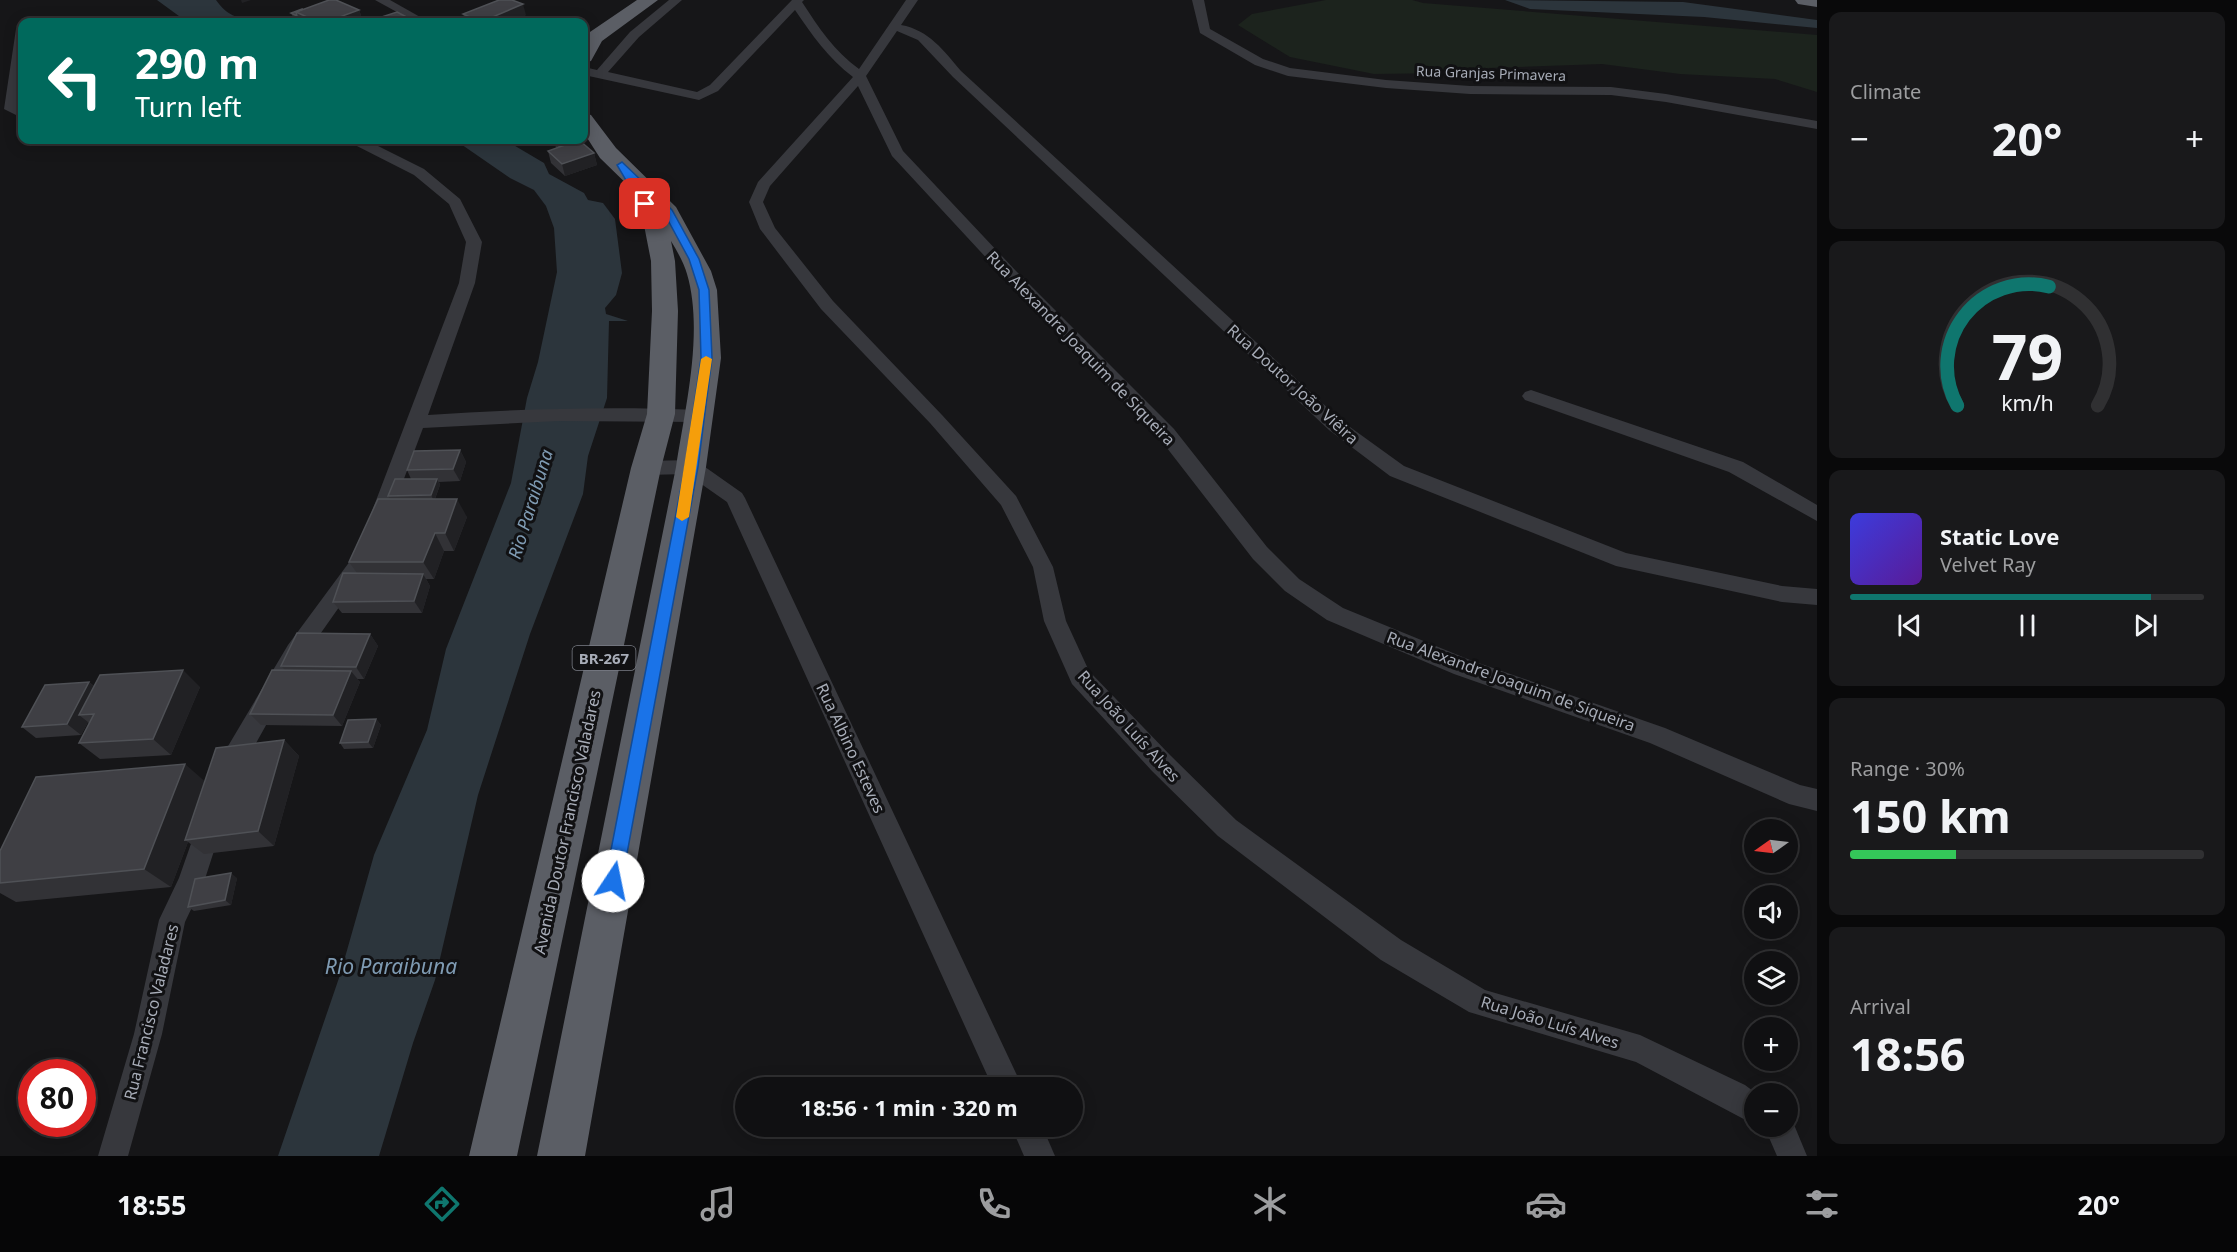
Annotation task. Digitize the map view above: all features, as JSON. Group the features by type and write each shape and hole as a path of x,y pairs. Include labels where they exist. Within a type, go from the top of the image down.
{"highway":[{"path":"588,50 594,39 650,0"},
{"path":"1804,0 1817,2"},
{"name":"BR-267","path":"561,1156 692,467 706,358 704,290 699,271 668,212 608,153 588,125"},
{"name":"Avenida Doutor Francisco Valadares","path":"493,1156 646,468 661,414 665,311 663,261 655,220 622,165"}],"street":[{"path":"381,0 414,18"},
{"path":"409,0 410,16"},
{"path":"600,75 616,51 653,17 676,0"},
{"name":"Rua João Luís Alves","path":"912,0 860,76 763,184 756,202 768,229 827,305 936,419 1009,501 1043,567 1055,621 1080,677 1161,763 1227,828 1391,950 1479,1002 1640,1049 1744,1103"},
{"name":"Rua Granjas Primavera","path":"1198,0 1204,31 1259,62 1288,72 1386,84 1470,90 1611,91 1666,98 1817,125"},
{"path":"588,72 699,96 714,88 797,1 821,40 840,62 860,76"},
{"name":"Rua Doutor João Viêira","path":"893,27 911,28 921,34 957,74 999,114 1328,418 1397,471 1623,560 1782,594 1817,597"},
{"path":"18,58 11,108 18,112"},
{"name":"Rua Alexandre Joaquim de Siqueira","path":"860,76 897,153 1010,274 1167,434 1260,553 1292,585 1335,614 1451,662 1657,735 1798,795 1817,800"},
{"name":"Rua Francisco Valadares","path":"113,1156 148,1034 172,920 191,882 230,763 296,651 365,556 467,283 474,242 455,202 419,172 364,144"},
{"path":"1531,396 1736,466 1817,514"},
{"path":"416,422 481,417 619,414 699,416"},
{"path":"646,468 692,467"},
{"name":"Rua Albino Esteves","path":"692,467 735,498 1003,1077"},
{"path":"1031,1137 1040,1156"},
{"path":"1784,1137 1792,1156"}],"shaded area":[{"path":"1326,0 1412,0 1423,3 1817,35 1817,92 1775,79 1680,74 1602,64 1487,68 1445,73 1374,74 1290,57 1238,25 1252,14"}],"water":[{"path":"157,0 216,0 228,13 240,18 182,18"},
{"path":"1505,0 1683,2 1817,20 1817,28 1704,17 1530,9"},
{"name":"Rio Paraibuna","path":"461,144 512,144 544,163 549,174 584,193 588,200 603,203 615,219 622,273 616,295 605,308 606,314 628,321 609,321 607,398 588,456 583,494 530,634 478,795 435,980 413,1043 379,1156 278,1156 340,975 374,855 427,730 446,649 511,483 527,398 538,362 557,272 554,228 546,206 534,190 510,178"}],"building":[{"path":"329,0 336,0 359,10 337,18 309,18 296,12"},
{"path":"499,0 512,0 523,4 490,18 472,18 463,14"},
{"path":"397,12 408,18 378,18"},
{"path":"568,144 584,144 594,153 562,164 548,151"},
{"path":"460,450 453,469 407,470 414,451"},
{"path":"395,479 437,479 431,495 388,496"},
{"path":"378,499 457,499 445,533 435,533 423,562 349,562"},
{"path":"343,573 423,574 414,601 333,602"},
{"path":"297,633 370,634 356,667 281,666"},
{"path":"183,670 153,739 79,743 94,714 79,715 100,675"},
{"path":"272,670 351,671 333,715 250,714"},
{"path":"89,682 67,724 22,727 45,685"},
{"path":"376,719 368,742 340,743 348,720"},
{"path":"284,740 258,831 185,840 216,748"},
{"path":"185,764 144,869 0,883 0,851 36,777"},
{"path":"231,873 225,900 188,907 195,879"}],"slow traffic":[{"path":"682,517 692,467 706,359"}],"route":[{"path":"613,881 692,467 706,358 704,290 694,259 668,212 622,165 645,204"}]}
